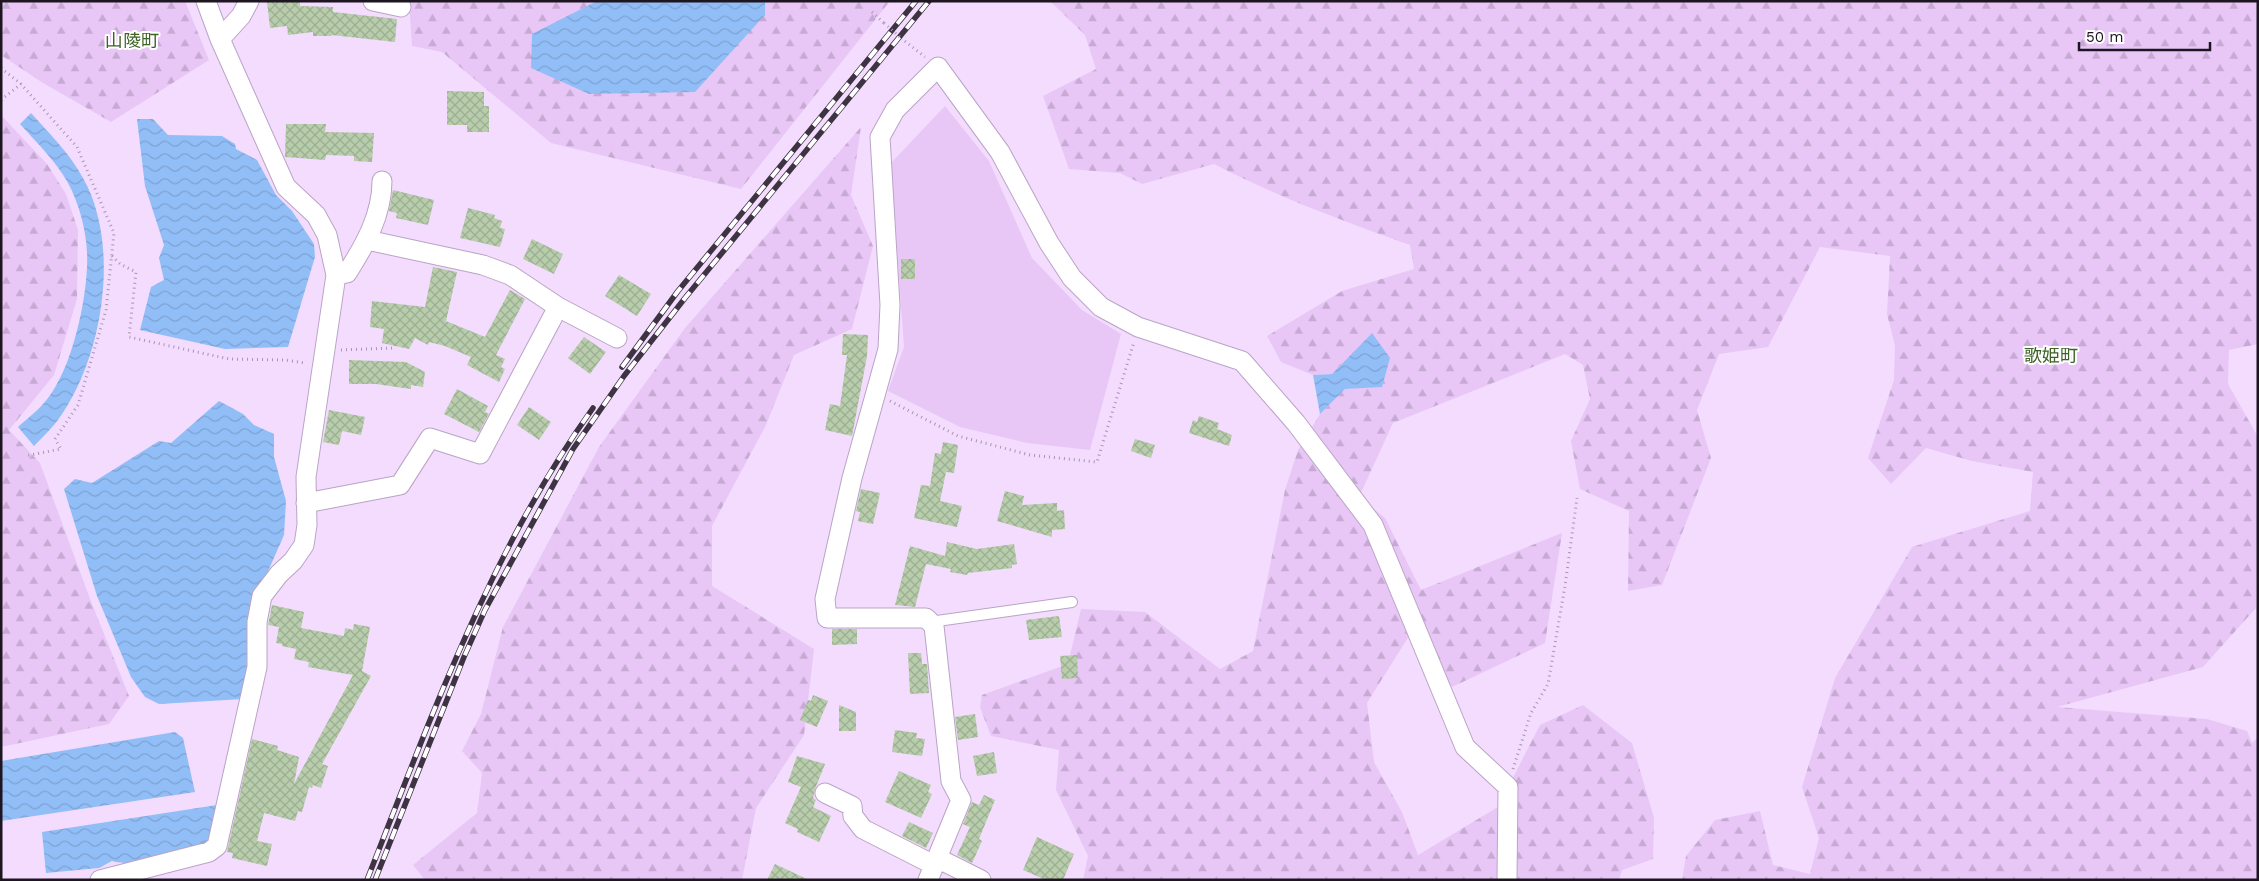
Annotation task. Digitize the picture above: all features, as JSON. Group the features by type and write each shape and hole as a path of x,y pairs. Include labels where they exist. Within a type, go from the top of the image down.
{"street":[{"path":"100,880 209,852 217,846 257,667 258,622 262,596 279,574 293,562 304,545 307,525 306,476 322,358 336,275 327,235 316,216 286,187 220,39 206,1"},
{"path":"220,39 241,16 249,1"},
{"path":"373,1 401,7"},
{"path":"933,868 961,800 951,781 934,626 926,618 827,618 825,599 852,478 888,350 890,304 880,137 895,110 938,67 1000,152 1049,243 1072,278 1101,306 1138,327 1242,361 1296,423 1373,525 1465,746 1508,786 1506,880"},
{"path":"336,275 347,273 367,240 382,196 382,181"},
{"path":"367,240 483,265 510,275 558,307 616,338"},
{"path":"306,503 400,485 430,438 480,454 558,307"},
{"path":"825,793 852,806 853,816 863,829 933,868 981,880"}],"lane":[{"path":"930,622 1072,602"}],"path":[{"path":"872,12 938,67"},
{"path":"1,68 21,84 77,147 114,233 106,310 78,405 55,438 61,449 25,456"},
{"path":"1,100 21,84"},
{"path":"111,256 120,264 136,272 129,337 230,359 285,360 322,358 392,348"},
{"path":"875,394 958,436 1030,455 1097,462 1138,327"},
{"path":"1508,786 1531,714 1548,684 1578,498"}],"green space":[{"path":"1,1 185,1 209,60 111,122 43,83 1,55"},
{"path":"409,1 597,1 582,10 765,15 765,1 890,1 741,189 551,143 442,52 412,46"},
{"path":"1050,1 2258,1 2258,344 2229,350 2228,384 2258,437 2256,608 2203,667 2057,707 2207,719 2247,731 2252,743 2258,737 2258,880 1682,880 1686,856 1715,820 1760,811 1773,865 1810,874 1819,838 1802,787 1835,678 1912,547 2030,511 2033,472 1972,461 1926,448 1891,484 1868,458 1894,380 1895,346 1887,314 1890,256 1820,247 1768,347 1719,354 1697,410 1711,458 1662,585 1628,591 1629,511 1580,489 1571,441 1590,399 1583,365 1565,354 1393,423 1359,497 1385,518 1421,590 1562,533 1545,643 1452,687 1409,636 1367,703 1374,762 1402,812 1418,855 1498,807 1540,725 1583,705 1632,743 1654,818 1653,859 1622,870 1619,880 1083,880 1088,856 1056,790 1059,750 991,736 980,707 982,695 1068,664 1081,609 1145,612 1220,669 1253,651 1285,490 1298,450 1320,414 1345,389 1382,386 1372,333 1332,374 1313,375 1281,362 1267,336 1342,291 1414,269 1410,245 1286,198 1214,164 1142,184 1120,173 1069,169 1043,96 1096,69 1085,35"},
{"path":"945,106 989,161 1032,258 1082,310 1121,334 1090,450 1027,443 960,427 888,391 904,347 891,163"},
{"path":"1,115 47,164 66,194 78,230 77,299 54,375 9,430 40,463 90,599 129,696 109,724 1,747"},
{"path":"861,127 851,195 873,246 852,329 794,355 766,425 712,526 712,586 814,649 804,735 756,808 742,880 425,880 413,865 477,813 482,773 462,751 481,714 503,627 599,447 685,328"}],"water":[{"path":"597,1 765,1 765,15 695,92 589,94 531,68 532,34"},
{"path":"31,113 66,152 83,178 94,204 101,233 104,264 97,328 89,358 78,386 64,411 54,425 34,446 18,427 45,402 65,367 72,349 82,308 87,269 87,252 81,217 68,183 52,160 20,124"},
{"path":"137,119 153,119 168,135 222,136 235,144 236,149 257,160 276,195 292,211 314,244 315,257 288,347 225,349 140,330 151,287 164,280 159,258 164,245 145,186"},
{"path":"1372,333 1390,358 1382,387 1345,389 1320,414 1313,375 1332,374"},
{"path":"219,401 243,414 254,425 274,434 274,457 286,501 284,535 262,585 243,699 159,704 145,697 131,677 97,596 64,489 75,479 92,483 159,441 171,443"},
{"path":"175,732 183,738 195,792 1,821 1,761"},
{"path":"217,805 210,845 161,859 136,863 112,861 99,868 46,873 42,832"}],"building":[{"path":"267,1 300,1 300,6 333,7 333,12 397,19 395,42 332,35 313,36 313,32 288,35 287,26 270,28"},
{"path":"447,91 484,92 484,106 489,106 489,132 467,132 467,125 447,125"},
{"path":"286,124 326,124 325,132 374,133 372,162 354,161 354,156 326,155 325,160 285,157"},
{"path":"393,190 434,200 428,225 396,218 397,213 389,211"},
{"path":"468,208 495,215 494,218 502,221 500,228 505,229 500,247 460,238"},
{"path":"532,239 563,254 554,274 523,259"},
{"path":"901,259 915,259 915,279 901,279"},
{"path":"433,267 457,272 446,321 485,337 510,290 525,299 496,355 505,359 501,367 505,369 499,382 467,365 471,357 445,346 429,342 428,345 415,338 409,349 382,343 384,329 370,327 372,301 425,307"},
{"path":"619,275 651,294 637,316 605,296"},
{"path":"843,334 868,335 867,356 852,436 825,430 830,404 840,406 847,355 842,355"},
{"path":"584,337 606,352 590,374 568,358"},
{"path":"349,360 406,362 425,372 423,387 411,385 411,389 376,384 349,384"},
{"path":"457,389 488,406 485,412 489,414 479,432 444,414"},
{"path":"529,407 551,422 539,440 517,425"},
{"path":"329,410 365,417 361,435 342,431 339,445 323,442"},
{"path":"1199,416 1219,423 1217,429 1232,435 1229,446 1189,433 1193,420 1197,422"},
{"path":"1135,439 1155,445 1151,458 1131,451"},
{"path":"943,442 958,445 954,473 946,472 940,501 962,506 957,527 914,518 921,485 930,486 935,453 941,454"},
{"path":"861,489 880,493 873,524 858,521 860,512 856,511"},
{"path":"1005,491 1024,496 1022,505 1057,503 1057,511 1064,510 1065,529 1052,530 1052,537 997,521"},
{"path":"947,542 977,549 1014,544 1017,564 1012,565 1012,568 968,573 967,575 950,572 951,569 926,564 915,607 895,605 910,546 945,556"},
{"path":"272,605 304,612 301,628 344,636 345,628 353,630 354,624 370,627 362,671 371,676 322,764 328,766 321,788 313,785 312,788 309,787 302,812 298,811 295,821 264,813 257,841 272,844 267,866 232,858 233,853 227,852 252,739 278,746 277,750 299,757 294,784 353,675 308,667 309,662 294,659 296,649 276,643 279,627 268,625"},
{"path":"1059,616 1062,637 1029,640 1026,620"},
{"path":"832,629 857,629 857,644 832,645"},
{"path":"908,653 921,653 922,664 927,664 929,693 910,694"},
{"path":"1077,655 1078,678 1062,679 1060,656"},
{"path":"813,695 828,701 817,727 800,720 808,700 811,701"},
{"path":"839,705 856,712 856,731 839,731"},
{"path":"975,714 978,737 958,740 955,717"},
{"path":"895,730 917,733 916,738 925,739 922,756 892,752"},
{"path":"994,752 997,773 977,776 973,756"},
{"path":"797,756 825,764 815,789 813,798 816,800 813,807 831,816 819,842 797,832 798,829 785,823 801,787 788,782"},
{"path":"899,771 931,785 928,792 932,794 921,818 885,802"},
{"path":"984,795 995,800 979,839 982,841 972,863 957,855 970,827 963,824 972,802 979,805"},
{"path":"909,822 933,833 926,848 902,836"},
{"path":"1037,837 1074,854 1063,880 1046,880 1023,870"},
{"path":"775,864 809,880 767,880"}],"railway":[{"path":"622,367 678,291 916,1"},
{"path":"375,880 464,657 485,610 573,449 624,376 685,298 929,1"},
{"path":"367,880 439,697 493,577 523,519 556,463 593,408"}],"district":[{"name":"山陵町","path":"132,40"},
{"name":"歌姫町","path":"2051,355"}]}
